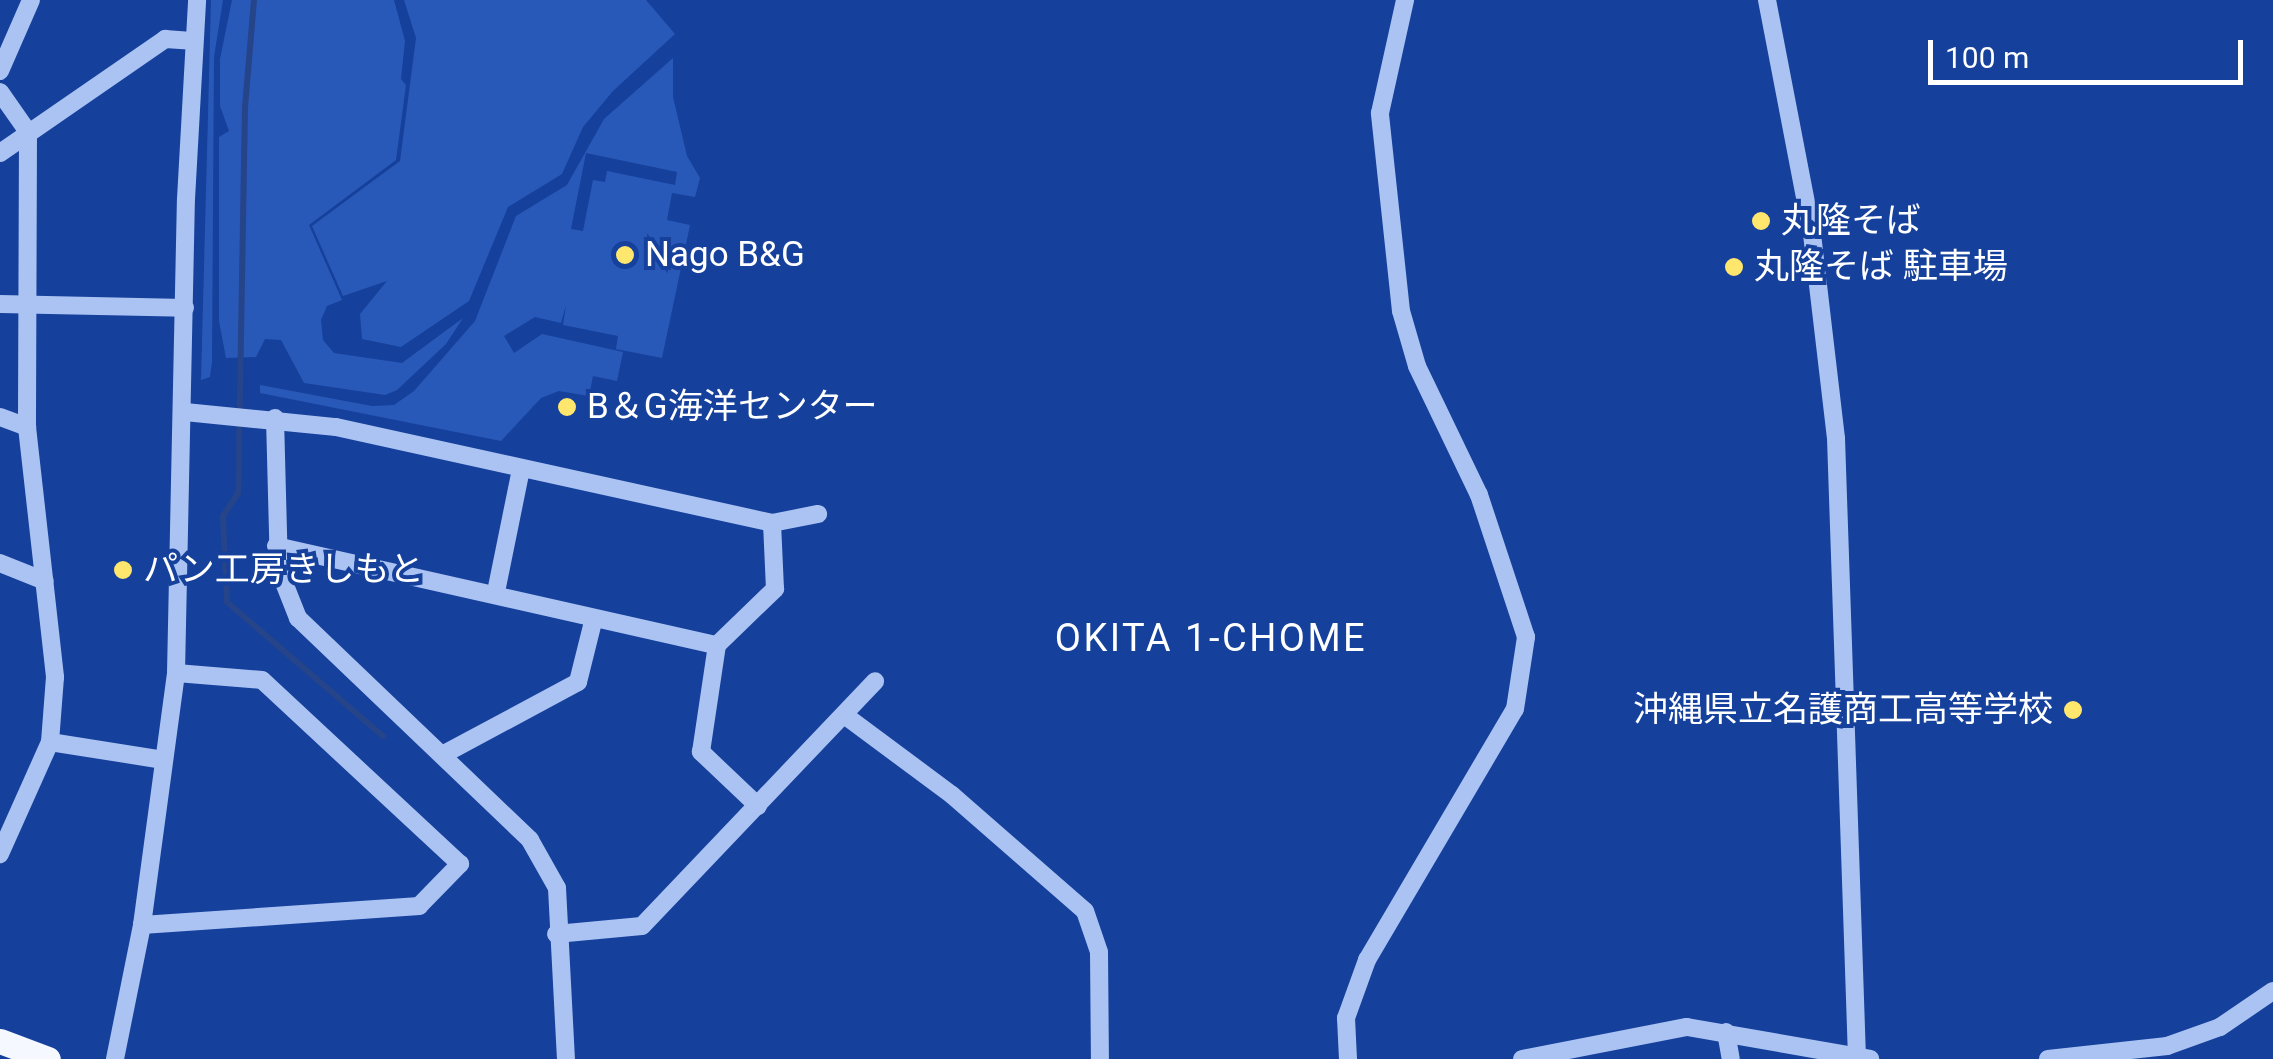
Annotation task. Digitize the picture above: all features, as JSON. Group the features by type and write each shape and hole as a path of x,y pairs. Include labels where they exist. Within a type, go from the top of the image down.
{"main road":[{"path":"0,1041 48,1059"}],"street":[{"path":"0,71 31,0"},
{"path":"115,1059 142,925 176,673 192,41 197,0"},
{"path":"1348,1059 1346,1018 1368,960 1514,708 1526,637 1485,510 1417,366 1401,311 1380,113 1405,0"},
{"path":"1767,0 1812,234 1836,438 1857,1059"},
{"path":"0,153 165,39 192,41"},
{"path":"0,92 28,132 24,302 27,428 55,677 50,742 0,854"},
{"path":"0,304 184,308"},
{"path":"185,412 266,418 404,440 521,470 772,522 818,514"},
{"path":"0,417 27,428"},
{"path":"266,418 276,546 298,618 530,840 557,888 556,934 566,1059"},
{"path":"496,592 521,470"},
{"path":"758,806 701,752 717,646 775,590 772,522"},
{"path":"276,546 496,592 593,622 717,646"},
{"path":"0,563 45,580"},
{"path":"444,754 578,682 593,622"},
{"path":"142,925 419,906 460,864 262,680 176,673"},
{"path":"556,934 642,926 847,717 875,681"},
{"path":"847,717 952,795 1085,911 1099,952 1100,1059"},
{"path":"50,742 164,760"},
{"path":"2048,1059 2095,1059 2196,1036 2273,991"},
{"path":"1522,1059 1644,1031 1726,1032 1870,1059"},
{"path":"1726,1032 1731,1059"}],"shaded area":[{"path":"211,0 223,0 214,57 212,362 210,377 201,380"},
{"path":"232,0 394,0 405,41 401,79 406,85 396,160 309,225 342,300 327,306 321,320 323,340 334,353 402,363 463,318 446,344 397,390 385,395 304,383 281,340 265,339 256,357 226,358 219,321 219,137 229,131 220,106 220,59"},
{"path":"404,0 646,0 675,34 613,91 583,127 562,174 508,207 469,301 401,347 362,339 360,314 387,281 343,296 312,226 400,161 416,38"},
{"path":"673,58 673,97 687,156 700,178 695,197 672,193 667,220 690,225 662,358 616,349 618,336 563,325 566,305 561,323 535,317 504,336 514,353 542,334 623,352 617,381 593,376 589,396 559,391 541,398 501,441 260,393 260,385 372,406 394,405 414,391 475,321 516,216 567,185 604,119","holes":["586,153 677,172 675,185 607,171 605,182 593,180 583,231 571,229"]}],"waterway":[{"path":"254,0 245,107 238,493 223,516 227,602 383,736"}],"place":[{"name":"丸隆そば","path":"1761,221"},
{"name":"Nago B&G","path":"625,255"},
{"name":"丸隆そば 駐車場","path":"1734,267"},
{"name":"B＆G海洋センター","path":"567,407"},
{"name":"パン工房きしもと","path":"123,570"},
{"name":"沖縄県立名護商工高等学校","path":"2073,710"}],"district":[{"name":"OKITA 1-CHOME","path":"1211,639"}]}
